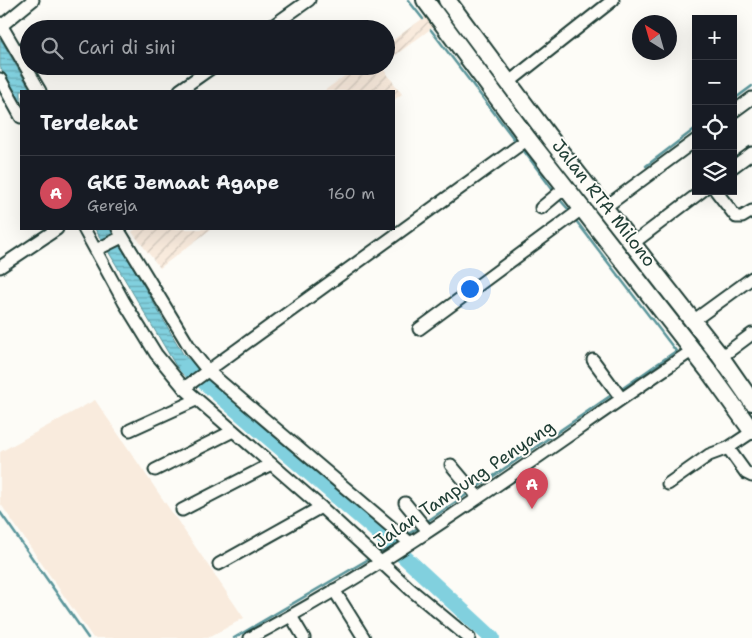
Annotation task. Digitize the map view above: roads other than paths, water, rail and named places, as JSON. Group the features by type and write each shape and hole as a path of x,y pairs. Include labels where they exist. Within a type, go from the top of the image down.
{"highway":[{"name":"Jalan RTA Milono","path":"425,0 528,139 693,350 752,431"},
{"name":"Jalan RTA Milono","path":"447,0 604,208 750,393"}],"street":[{"path":"20,57 1,25 33,0"},
{"path":"281,20 309,0"},
{"path":"508,83 613,0"},
{"path":"31,75 39,90"},
{"path":"180,90 201,75"},
{"path":"0,79 20,115"},
{"path":"737,109 752,98"},
{"path":"188,386 528,139"},
{"path":"604,208 692,143"},
{"path":"737,165 752,153"},
{"path":"541,208 566,187"},
{"path":"632,244 697,195"},
{"path":"719,195 736,217 742,217 752,211"},
{"path":"419,329 582,208"},
{"path":"0,267 56,230"},
{"path":"85,230 98,249 124,302 156,354 188,386 196,400 469,638"},
{"path":"98,249 119,235 205,373 402,548"},
{"path":"693,321 752,278"},
{"path":"721,357 752,334"},
{"name":"Jalan Tampung Penyang","path":"250,638 291,616 402,548 693,350"},
{"path":"593,360 621,398"},
{"path":"130,430 196,400"},
{"path":"668,484 709,455 728,448 752,431"},
{"path":"154,470 233,432"},
{"path":"728,448 746,473 752,476"},
{"path":"182,510 270,464"},
{"path":"451,465 478,497"},
{"path":"405,502 428,531"},
{"path":"219,564 321,508"},
{"path":"334,590 364,638"},
{"path":"291,616 304,638"}],"water":[{"path":"0,38 30,90 20,90 20,101 0,67"},
{"path":"96,230 112,230 183,354 206,379 197,388 176,366"}],"waterway":[{"path":"408,0 423,19"},
{"path":"431,30 514,139"},
{"path":"737,97 752,86"},
{"path":"646,166 692,131"},
{"path":"524,151 552,189"},
{"path":"561,201 568,209"},
{"path":"577,222 676,351 623,388"},
{"path":"187,367 371,526 492,638"},
{"path":"479,486 610,396"},
{"path":"429,520 466,495"},
{"path":"0,512 88,638"},
{"path":"410,533 416,529"},
{"path":"380,552 397,542"},
{"path":"234,638 367,560"}],"place":[{"name":"GKE Jemaat Agape","path":"532,509"}]}
